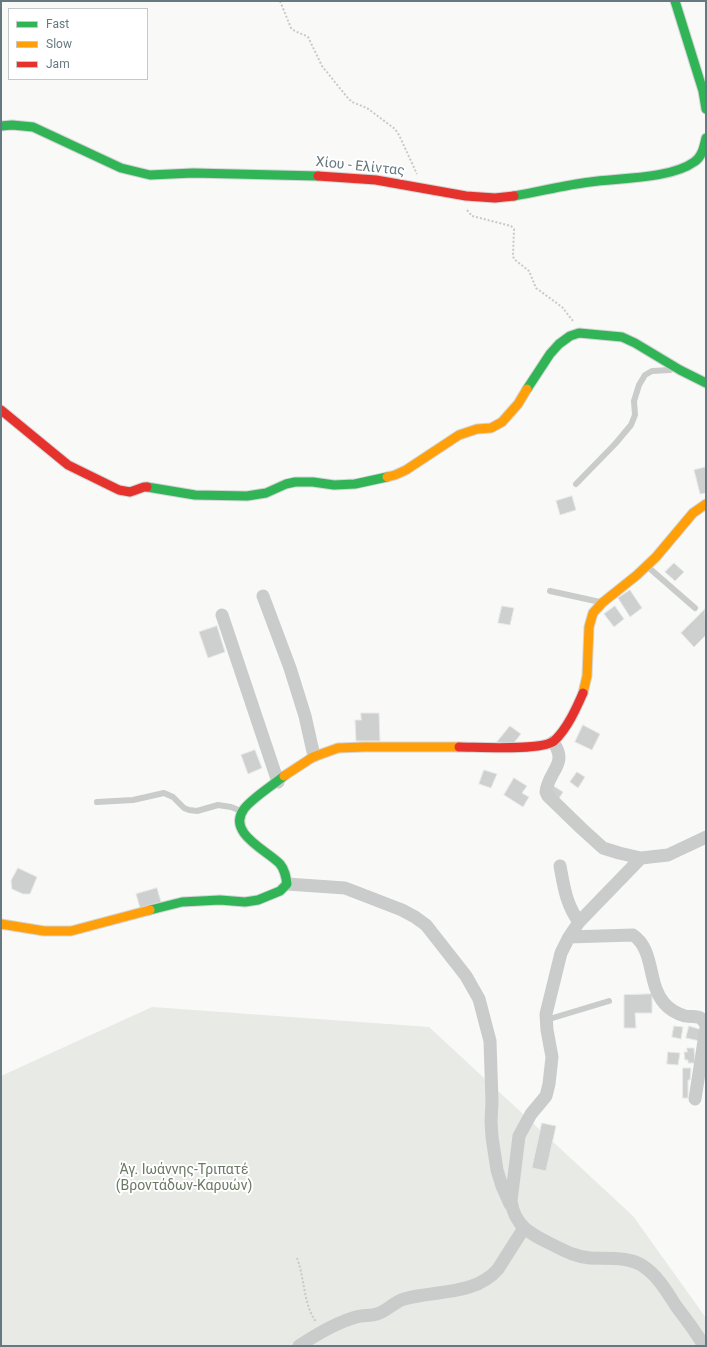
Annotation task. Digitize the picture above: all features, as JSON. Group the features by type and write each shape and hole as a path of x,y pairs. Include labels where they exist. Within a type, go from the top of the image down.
{"street":[{"path":"675,1 703,91 706,109"},
{"name":"Χίου - Ελίντας","path":"1,126 12,125 33,127 121,168 150,175 192,173 342,177 376,180 466,196 495,198 511,197 589,182 653,176 678,170 695,162 704,151 706,138"},
{"path":"1,410 68,465 119,490 130,492 144,487 195,495 247,496 266,493 286,484 295,482 313,482 334,485 355,484 395,475 406,470 459,435 477,429 491,428 502,422 518,404 558,344 570,336 579,333 622,337 706,383"},
{"path":"287,884 286,875 278,864 245,836 240,818 248,804 314,756 331,750 346,748 534,747 553,742 565,727 579,702 584,689 587,676 589,627 593,613 602,603 647,566 693,513 706,504"},
{"path":"263,596 290,668 305,716 314,756"},
{"path":"222,615 278,782"},
{"path":"553,742 558,749 560,756 546,788 546,792 548,796 603,848 641,858 668,855 706,837"},
{"path":"512,1209 511,1193 519,1136 530,1114 546,1096 551,1074 552,1057 546,1020 561,953 579,922 641,858"},
{"path":"560,866 566,896 571,911 579,922"},
{"path":"1,924 40,932 56,933 71,931 182,902 220,900 245,902 258,900 280,891 287,884 345,888 416,917 426,926 466,976 479,999 490,1041 492,1102 491,1121 492,1137 498,1170 502,1186 512,1209 524,1228 537,1238 576,1256 632,1260 643,1266 660,1283 704,1346"},
{"path":"569,937 633,935 638,938 647,955 656,989 664,1003 672,1010 685,1016 698,1016 706,1025"},
{"path":"695,1099 706,1028"},
{"path":"299,1346 342,1322 356,1317 376,1314 402,1300 461,1289 483,1282 493,1275 498,1269 524,1228"}],"lane":[{"path":"576,484 615,444 631,425 635,415 634,401 639,385 645,375 652,371 680,370"},
{"path":"647,566 694,608"},
{"path":"550,591 602,603"},
{"path":"97,802 132,800 164,793 173,797 184,808 190,810 197,811 218,805 231,807 243,812"},
{"path":"546,1020 609,1002"}],"path":[{"path":"280,1 291,28 294,32 304,34 308,37 322,66 347,97 352,102 367,108 395,129 416,172 422,188"},
{"path":"454,193 472,216 511,226 514,229 514,259 529,271 536,288 565,309 570,319 578,324"},
{"path":"298,1258 302,1270 308,1306 312,1316 324,1331"}],"green space":[{"name":"Άγ. Ιωάννης-Τριπατέ (Βροντάδων-Καρυών)","path":"152,1007 429,1027 633,1216 706,1318 706,1346 1,1346 1,1076"}],"building":[{"path":"706,467 706,493 700,494 694,470"},
{"path":"572,496 576,510 560,515 556,501"},
{"path":"674,563 684,572 675,581 665,572"},
{"path":"630,590 642,608 630,617 618,598"},
{"path":"502,606 514,608 510,625 498,623"},
{"path":"615,606 624,619 614,627 604,614"},
{"path":"705,609 706,635 694,647 681,633"},
{"path":"217,626 225,652 208,658 199,632"},
{"path":"361,713 379,713 380,741 356,741 355,720 361,720"},
{"path":"583,725 600,734 592,750 575,742"},
{"path":"510,726 521,734 512,745 497,742"},
{"path":"255,750 262,768 248,774 241,755"},
{"path":"484,770 497,774 491,788 479,784"},
{"path":"577,772 585,777 578,788 570,782"},
{"path":"514,778 527,786 522,793 529,797 523,807 504,795"},
{"path":"552,785 563,792 558,800 547,792"},
{"path":"18,868 37,877 30,894 23,894 12,889 11,881"},
{"path":"157,888 161,902 140,908 136,894"},
{"path":"652,994 652,1013 635,1013 636,1028 624,1028 624,995"},
{"path":"674,1026 683,1027 681,1039 672,1037"},
{"path":"689,1026 702,1030 700,1041 686,1038"},
{"path":"687,1048 694,1048 695,1063 688,1063 688,1060 685,1060 684,1052 687,1052"},
{"path":"668,1052 680,1053 678,1065 667,1064"},
{"path":"683,1068 691,1068 690,1080 688,1080 688,1098 683,1098"},
{"path":"542,1123 556,1126 546,1171 532,1168"}],"traffic: fast":[{"path":"675,1 703,91 706,109"},
{"path":"1,126 12,125 33,127 121,168 150,175 193,173 318,176"},
{"path":"514,196 580,183 644,177 672,172 684,168 697,160 702,152 706,138"},
{"path":"527,389 550,354 559,344 570,336 579,333 622,337 706,383"},
{"path":"147,487 195,495 247,496 266,493 286,484 295,482 313,482 334,485 355,484 387,477"},
{"path":"150,910 182,902 220,900 245,902 258,900 280,891 287,884 283,869 280,864 244,834 240,826 240,818 247,805 284,776"}],"traffic: slow":[{"path":"387,477 406,470 459,435 477,429 491,428 502,422 518,404 527,389"},
{"path":"583,693 587,676 589,627 593,613 602,603 637,575 656,557 693,513 706,504"},
{"path":"284,776 313,757 338,748 459,747"},
{"path":"1,924 44,931 71,931 150,910"}],"traffic: jam":[{"path":"318,176 376,180 466,196 495,198 514,196"},
{"path":"1,410 68,465 119,490 130,492 147,487"},
{"path":"459,747 523,747 537,746 554,741 567,725 583,693"}]}
